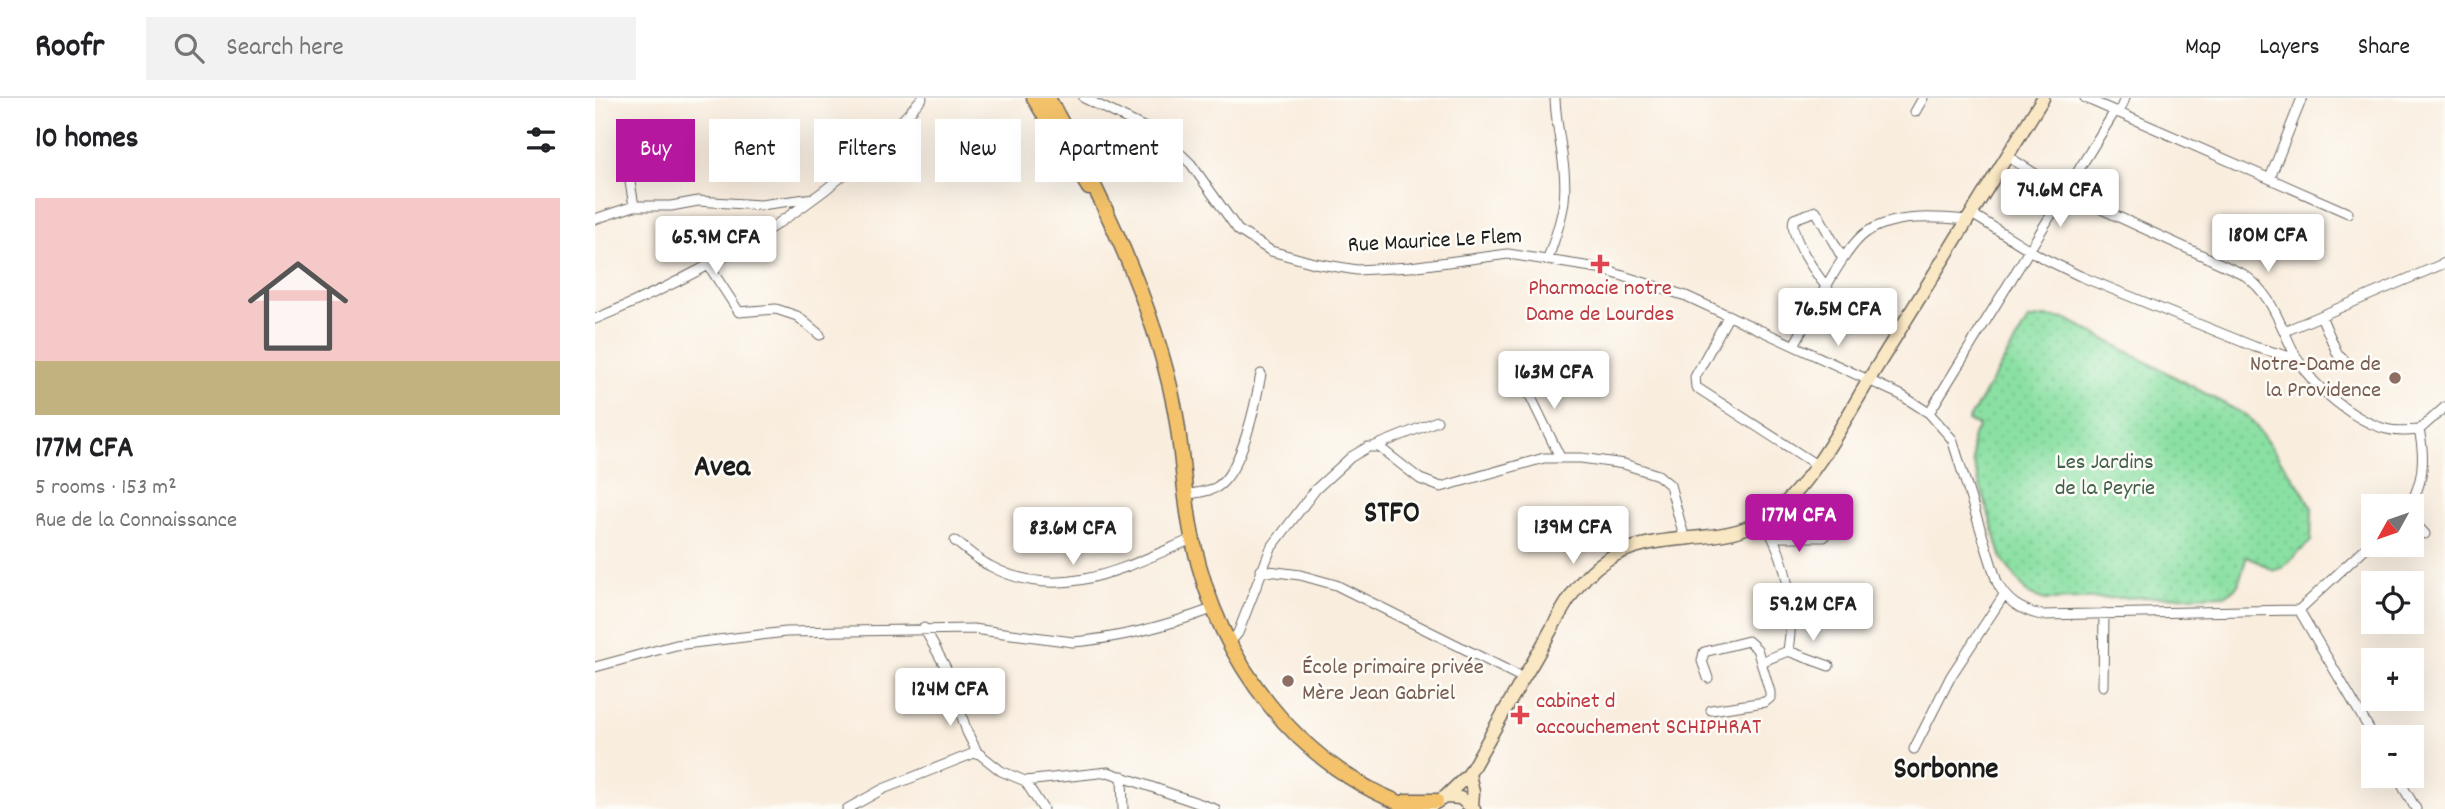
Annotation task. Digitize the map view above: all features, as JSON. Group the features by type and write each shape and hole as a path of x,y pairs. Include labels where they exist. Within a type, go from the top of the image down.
{"main road":[{"path":"1034,98 1077,171 1101,204"},
{"path":"1048,98 1086,166 1149,321 1174,405 1192,539 1212,609 1229,644 1262,697 1287,726 1320,757 1395,809"},
{"path":"1436,802 1469,774 1569,597 1594,569 1618,553 1633,548 1737,533 1763,521 1790,498 1869,379 2043,98"},
{"path":"1469,774 1473,807"},
{"path":"1366,787 1412,802 1460,798 1473,807"},
{"path":"1366,787 1416,809"}],"street":[{"path":"595,319 653,293 819,197 864,158 922,98"},
{"name":"Rue Maurice Le Flem","path":"1084,98 1162,136 1174,145 1238,230 1271,251 1314,263 1357,270 1410,267 1508,254 1548,258 1598,268 1655,285 1729,315 1869,379 1929,412"},
{"path":"1548,258 1564,203 1564,170 1556,125 1555,98"},
{"path":"1915,112 1923,98"},
{"path":"2085,98 2348,213"},
{"path":"2125,98 1929,412 1956,448 1991,567 2004,596 2019,607 2041,615 2299,610 2361,552"},
{"path":"2274,179 2302,98"},
{"path":"2007,156 2064,192 2243,274 2263,291 2298,359 2322,388 2365,419 2396,431 2419,430 2445,407"},
{"path":"630,182 634,206"},
{"path":"595,219 634,206 671,206 698,201 759,205 819,197"},
{"path":"1828,289 1807,258 1792,226 1794,219 1816,212 1843,259"},
{"path":"1794,345 1843,259 1862,235 1878,225 1915,219 1969,217 2080,276 2279,356 2298,359"},
{"path":"707,263 739,312 776,309 796,316 820,335"},
{"path":"2285,331 2445,263"},
{"path":"1729,315 1694,383 1707,397 1815,464"},
{"path":"2321,316 2338,355 2347,363"},
{"path":"1184,495 1214,488 1230,471 1242,446 1261,374"},
{"path":"1522,379 1560,457"},
{"path":"1229,644 1238,633 1271,548 1316,489 1350,457 1437,421"},
{"path":"2414,494 2421,476 2422,446 2419,430"},
{"path":"1375,446 1385,450 1420,480 1441,487 1531,461 1560,457 1624,464 1665,479 1670,485 1685,540"},
{"path":"1763,521 1773,537 1791,607 1788,651"},
{"path":"1773,537 1824,537"},
{"path":"955,541 1000,571 1025,580 1060,584 1088,579 1192,539"},
{"path":"1261,570 1300,575 1336,585 1523,678"},
{"path":"1914,749 1951,676 2004,596"},
{"path":"595,667 676,645 786,632 973,629 1081,641 1147,631 1212,609"},
{"path":"2299,610 2367,725"},
{"path":"2103,686 2104,614"},
{"path":"924,628 946,668 967,732 977,752 1001,771 1025,781 1093,772 1122,776 1215,809"},
{"path":"1707,678 1702,661 1708,650 1748,641 1754,644 1770,692 1769,699 1711,710"},
{"path":"1761,662 1788,651 1829,666"},
{"path":"847,809 883,789 977,752"},
{"path":"1122,776 1123,809"},
{"path":"1025,781 1042,809"},
{"path":"2404,788 2416,809"}],"green space":[{"name":"Les Jardins de la Peyrie","path":"2044,317 2067,319 2249,417 2312,508 2311,541 2282,568 2274,571 2247,556 2238,585 2227,595 2045,600 2028,594 2002,559 1973,461 1972,439 1979,426 1968,421 2028,320"}],"place":[{"name":"Pharmacie notre Dame de Lourdes","path":"1600,264"},
{"name":"Notre-Dame de la Providence","path":"2395,378"},
{"name":"École primaire privée Mère Jean Gabriel","path":"1288,681"},
{"name":"cabinet d accouchement SCHIPHRAT","path":"1520,715"}],"district":[{"name":"Avea","path":"722,469"},
{"name":"STFO","path":"1392,515"},
{"name":"Sorbonne","path":"1946,771"}]}
